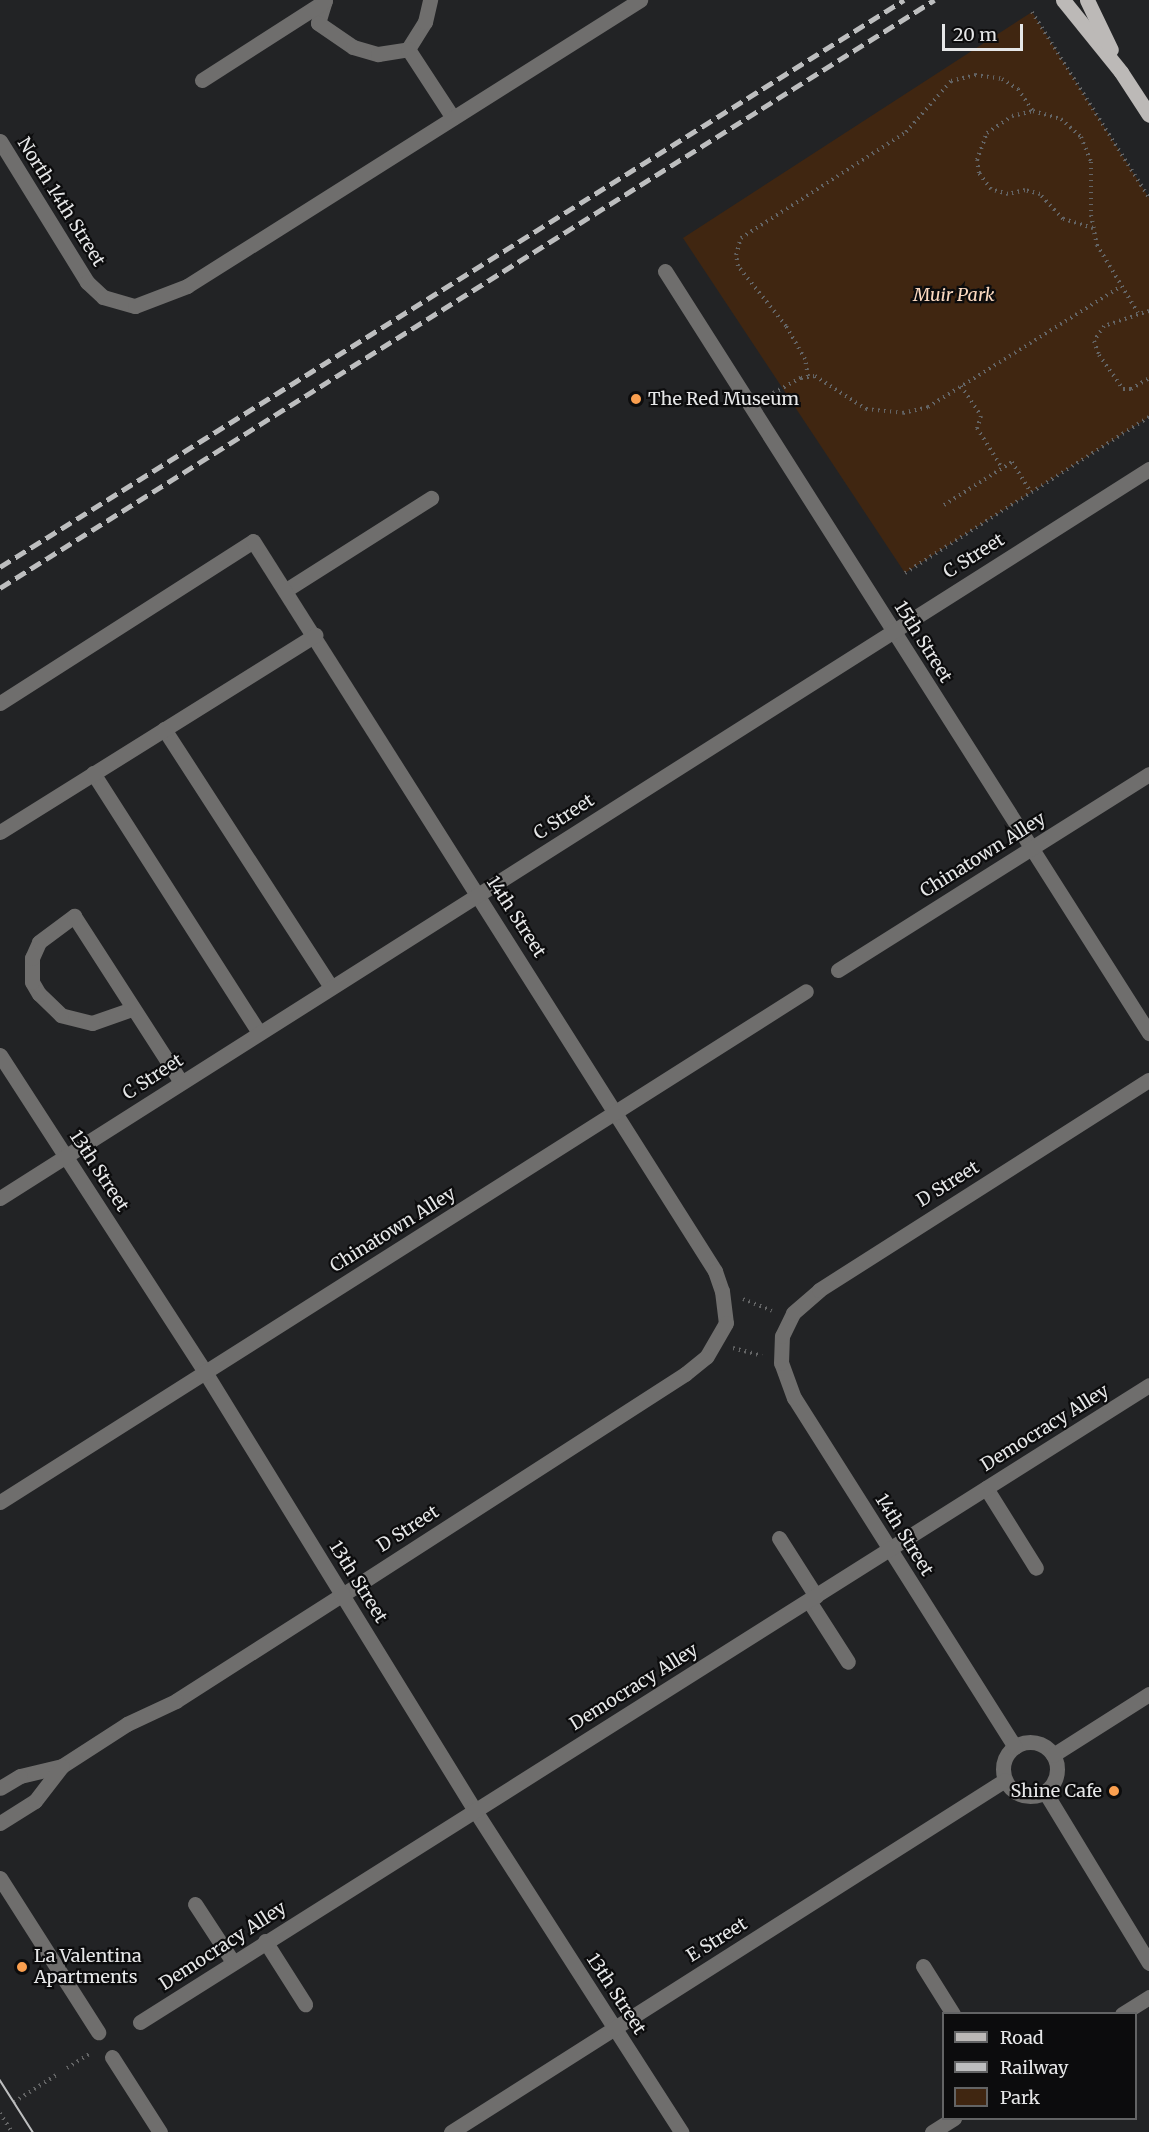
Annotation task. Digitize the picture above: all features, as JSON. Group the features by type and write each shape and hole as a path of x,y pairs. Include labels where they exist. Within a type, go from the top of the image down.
{"main road":[{"path":"1063,0 1122,72"},
{"path":"1087,0 1122,72 1149,115"}],"street":[{"path":"325,1 318,23 340,40 378,54 408,49 425,22 430,0"},
{"path":"408,49 453,118 640,0"},
{"path":"202,80 325,1"},
{"name":"North 14th Street","path":"0,141 87,282 103,297 119,304 153,301 187,286 453,118"},
{"name":"15th Street","path":"666,271 1029,848 1149,1033"},
{"name":"C Street","path":"0,1198 1149,469"},
{"path":"286,590 431,498"},
{"name":"14th Street","path":"0,703 254,541 715,1271 722,1291 726,1323"},
{"path":"0,832 315,635"},
{"path":"164,729 331,987"},
{"path":"93,773 259,1033"},
{"name":"Chinatown Alley","path":"838,969 1149,774"},
{"path":"132,1009 92,1023 61,1015 39,994 32,982 32,958 39,942 74,916 132,1009 182,1082"},
{"name":"Chinatown Alley","path":"0,1502 806,990"},
{"name":"13th Street","path":"0,1055 205,1372 474,1809 681,2132"},
{"name":"D Street","path":"782,1336 788,1321 805,1301 836,1278 1149,1080"},
{"name":"D Street","path":"0,1788 20,1776 62,1766 127,1724 176,1701 685,1374 720,1339 726,1323"},
{"name":"14th Street","path":"782,1336 781,1354 794,1398 1015,1747"},
{"name":"Democracy Alley","path":"140,2022 474,1809 890,1550 1149,1385"},
{"path":"986,1488 1036,1568"},
{"path":"779,1538 848,1662"},
{"path":"1053,1755 1149,1694"},
{"path":"1031,1742 1053,1755 1057,1771 1044,1792 1027,1796 1010,1788 1005,1780 1005,1758 1015,1747 1031,1742"},
{"name":"D Street","path":"0,1823 35,1801 62,1766"},
{"name":"E Street","path":"451,2132 1005,1780"},
{"path":"1044,1792 1144,1944 1149,1963"},
{"path":"0,1878 98,2032"},
{"path":"195,1904 233,1962"},
{"path":"265,1941 305,2004"},
{"path":"923,1966 952,2012"},
{"path":"1124,2012 1149,1997"},
{"path":"112,2057 160,2132"},
{"path":"932,2132 951,2120"}],"path":[{"path":"1032,12 1149,198"},
{"path":"808,376 805,359 786,326 738,266 736,250 741,238 906,132 951,81 975,75 1002,79 1018,89 1033,111"},
{"path":"1093,228 1063,219 1040,194 998,192 984,182 977,160 987,133 1012,116 1033,111 1066,123 1088,150 1093,228 1102,255 1138,313"},
{"path":"752,405 808,376 821,377 854,403 889,413 928,407 1120,286"},
{"path":"1149,311 1138,313 1101,329 1095,345 1123,389 1131,389 1149,378"},
{"path":"962,386 981,416 977,428 1002,468"},
{"path":"905,573 1149,417"},
{"path":"944,505 1012,462 1031,492"},
{"path":"722,1291 788,1321"},
{"path":"720,1339 756,1357 781,1354"},
{"path":"14,2102 58,2074"},
{"path":"0,2113 12,2132"}],"green space":[{"name":"Muir Park","path":"1032,12 1149,198 1149,417 905,573 683,238"}],"tram line":[{"path":"0,2080 33,2132"}],"railway":[{"path":"0,567 904,0"},
{"path":"0,588 934,0"}],"place":[{"name":"The Red Museum","path":"636,399"},
{"name":"Shine Cafe","path":"1114,1791"},
{"name":"La Valentina Apartments","path":"22,1967"}]}
